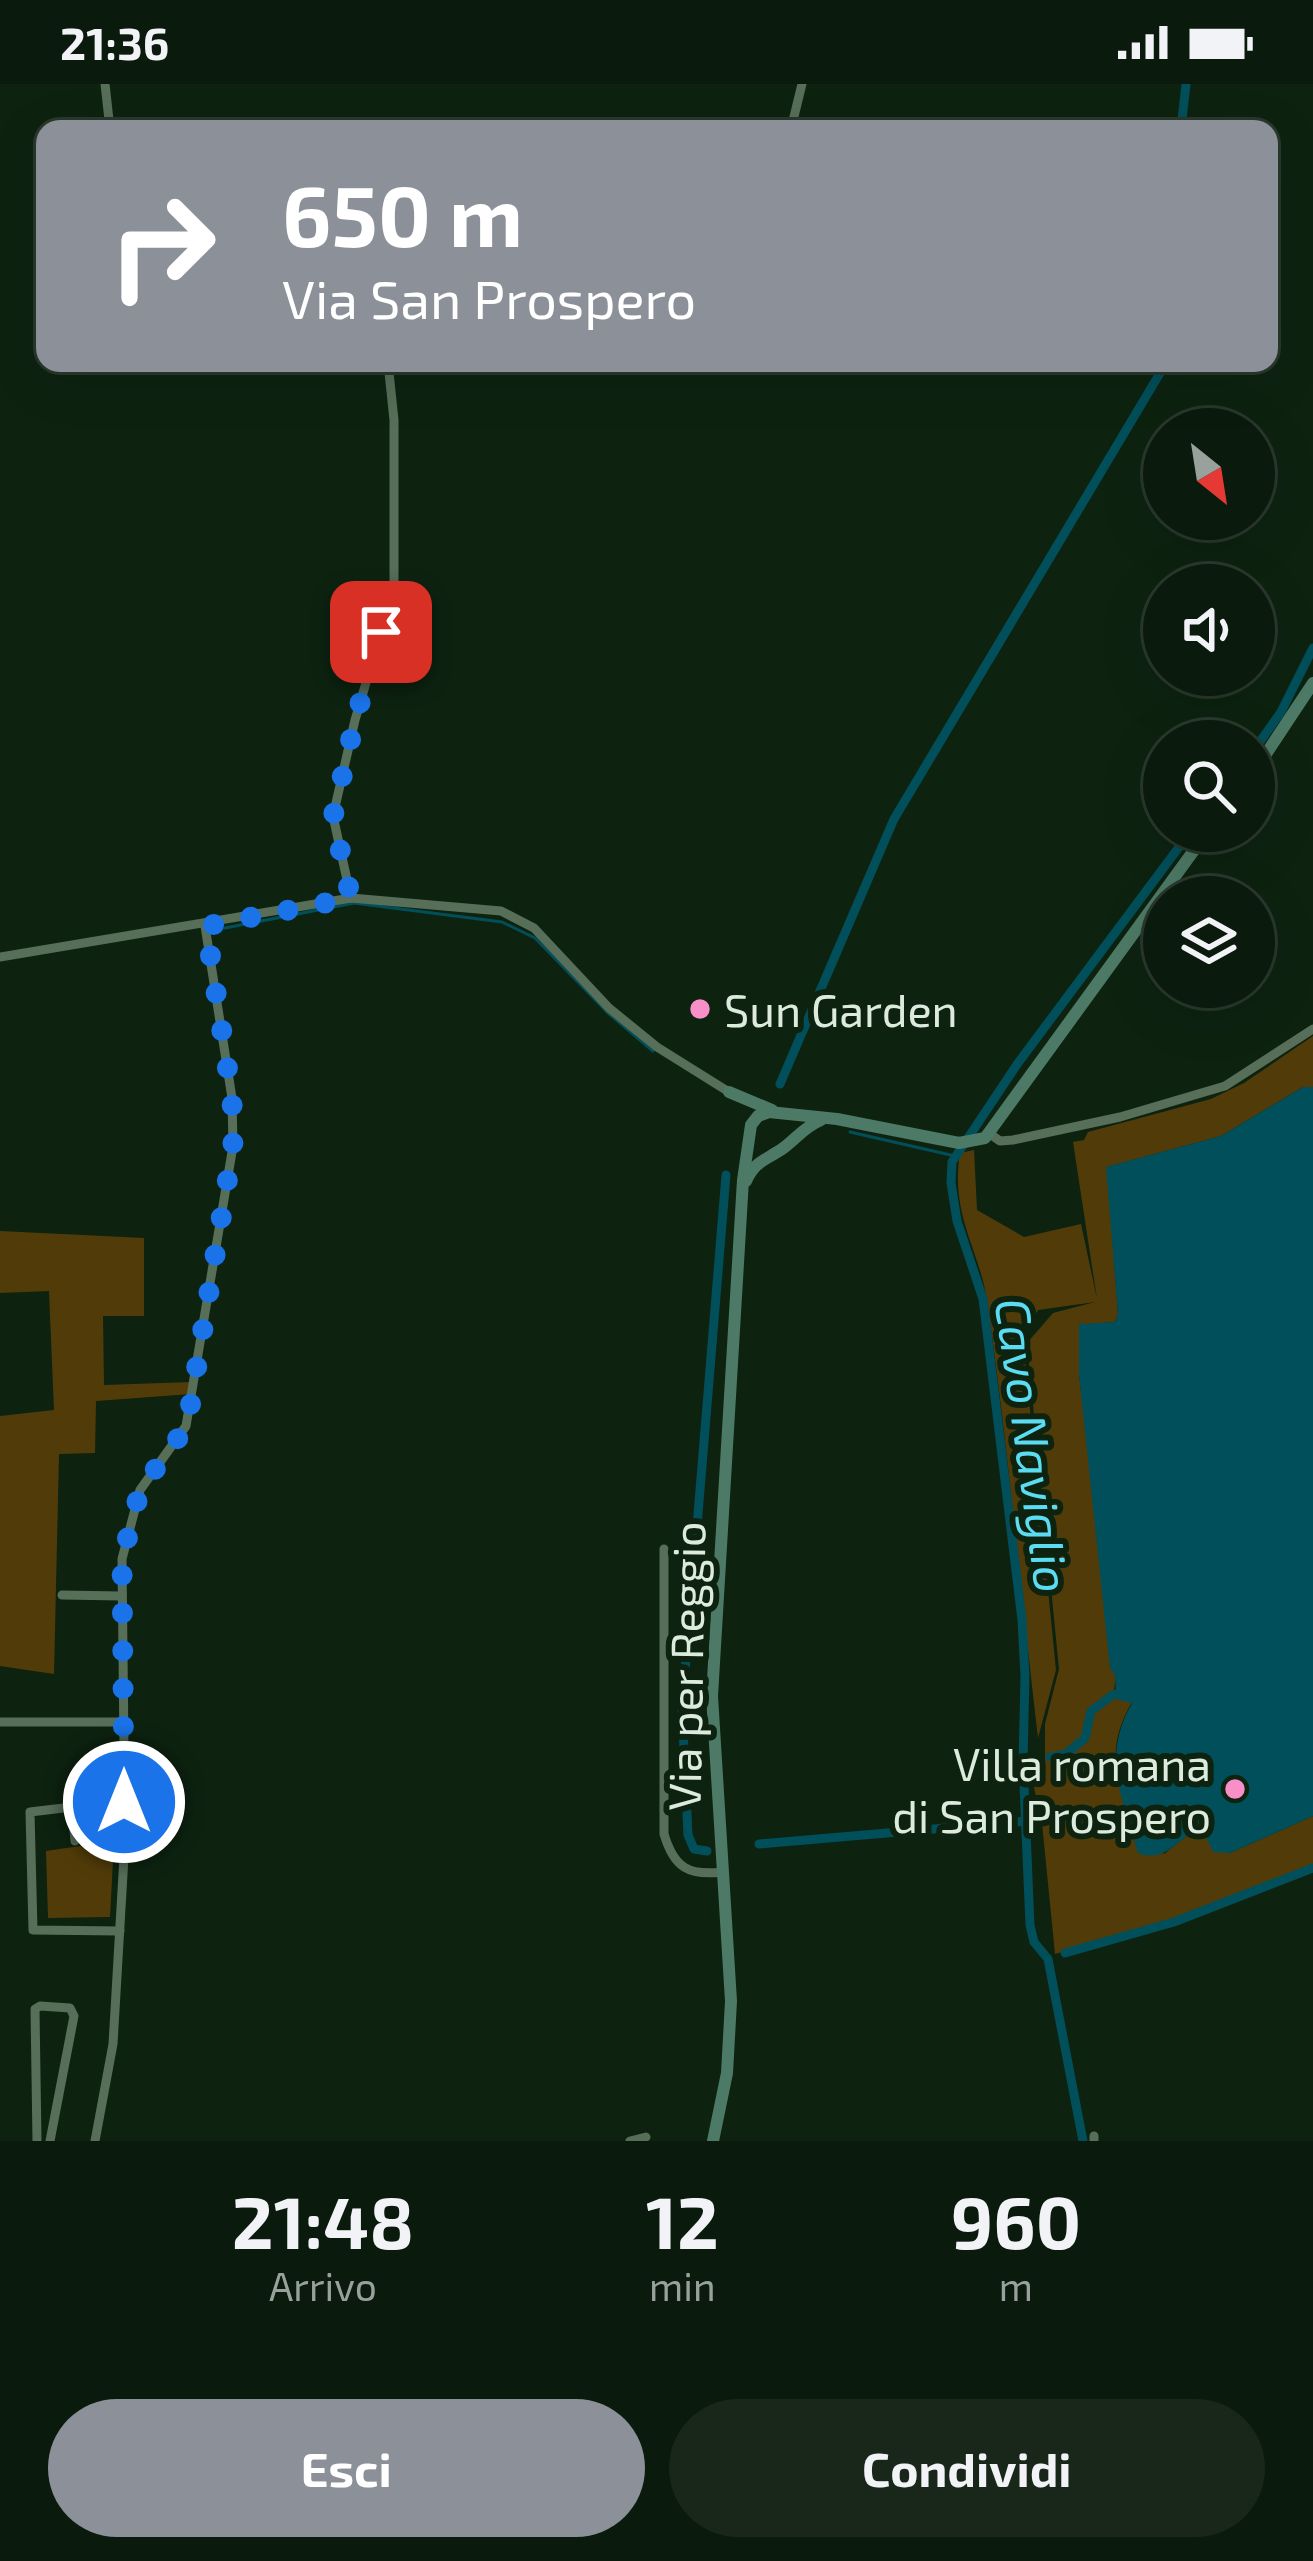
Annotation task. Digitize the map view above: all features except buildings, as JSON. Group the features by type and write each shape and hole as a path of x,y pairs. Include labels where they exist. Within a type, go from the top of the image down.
{"main road":[{"path":"1275,740 1313,683"},
{"path":"750,1130 763,1113 952,1142 976,1142 990,1134 1193,852"},
{"path":"729,1092 778,1114 790,1130 789,1141"},
{"path":"729,1092 742,1106 755,1145 770,1153"},
{"path":"743,1190 749,1173 770,1153 822,1119"},
{"name":"Via per Reggio","path":"713,2141 727,2073 731,2001 712,1696 750,1130"}],"street":[{"path":"105,84 109,120"},
{"path":"792,120 802,84"},
{"path":"351,898 333,817 355,720 394,588 394,420 389,372"},
{"path":"0,957 351,898 501,911 534,928 657,1047 729,1092"},
{"path":"95,2141 113,2044 121,1931 122,1559 134,1502 187,1426 233,1146 232,1098 206,926"},
{"path":"990,1134 1000,1141 1024,1138 1208,1093 1245,1076 1313,1029"},
{"path":"664,1549 664,1834 669,1852 682,1869 695,1875 722,1872"},
{"path":"62,1595 122,1596"},
{"path":"0,1723 124,1722"},
{"path":"75,1841 72,1808 30,1812 33,1930 121,1931"},
{"path":"37,2141 35,2009 40,2006 70,2008 74,2016 50,2141"},
{"path":"630,2141 646,2137"}],"shaded area":[{"path":"1313,1036 1313,1087 1303,1087 1221,1136 1107,1167 1118,1314 1115,1322 1079,1325 1079,1375 1116,1674 1114,1691 1132,1702 1116,1746 1116,1765 1129,1799 1164,1854 1190,1833 1230,1853 1313,1816 1313,1866 1185,1916 1055,1954 1042,1823 1030,1770 1045,1769 1045,1724 1059,1669 1027,1343 1053,1313 1095,1302 1038,1310 1023,1339 1056,1670 1038,1738 995,1360 984,1285 962,1214 960,1153 974,1150 977,1210 1024,1237 1081,1224 1097,1299 1073,1142 1084,1140 1088,1132 1211,1099 1244,1083"},
{"path":"0,1231 144,1238 144,1316 103,1316 104,1385 192,1382 191,1394 96,1401 95,1453 59,1454 54,1674 0,1666 0,1416 54,1410 49,1291 0,1293"},
{"path":"114,1841 110,1917 48,1918 46,1851"}],"water":[{"path":"1303,1087 1313,1087 1313,1816 1230,1853 1213,1852 1206,1837 1190,1833 1166,1851 1146,1855 1138,1853 1117,1777 1118,1742 1132,1703 1116,1699 1110,1668 1079,1375 1079,1324 1115,1322 1118,1314 1106,1167 1221,1136"}],"waterway":[{"path":"1182,120 1186,84"},
{"path":"780,1084 894,819 1161,372"},
{"name":"Cavo Naviglio","path":"1275,720 1313,648"},
{"name":"Cavo Naviglio","path":"1083,2141 1048,1959 1034,1942 1030,1925 1022,1620 983,1299 957,1221 952,1162 1018,1063 1175,852"},
{"path":"225,928 354,903 502,922 535,938 608,1013 653,1051"},
{"path":"850,1132 955,1156"},
{"path":"707,1851 694,1849 688,1835 682,1708 726,1175"},
{"path":"1050,1757 1066,1754 1085,1738 1091,1711 1114,1694"},
{"path":"759,1844 1027,1821"},
{"path":"1065,1953 1174,1922 1313,1868"}],"place":[{"name":"Sun Garden","path":"700,1009"},
{"name":"Villa romana di San Prospero","path":"1235,1789"}],"route":[{"path":"124,1802 122,1559 134,1502 187,1426 233,1146 232,1098 206,926 351,898 333,817 381,632"}]}
